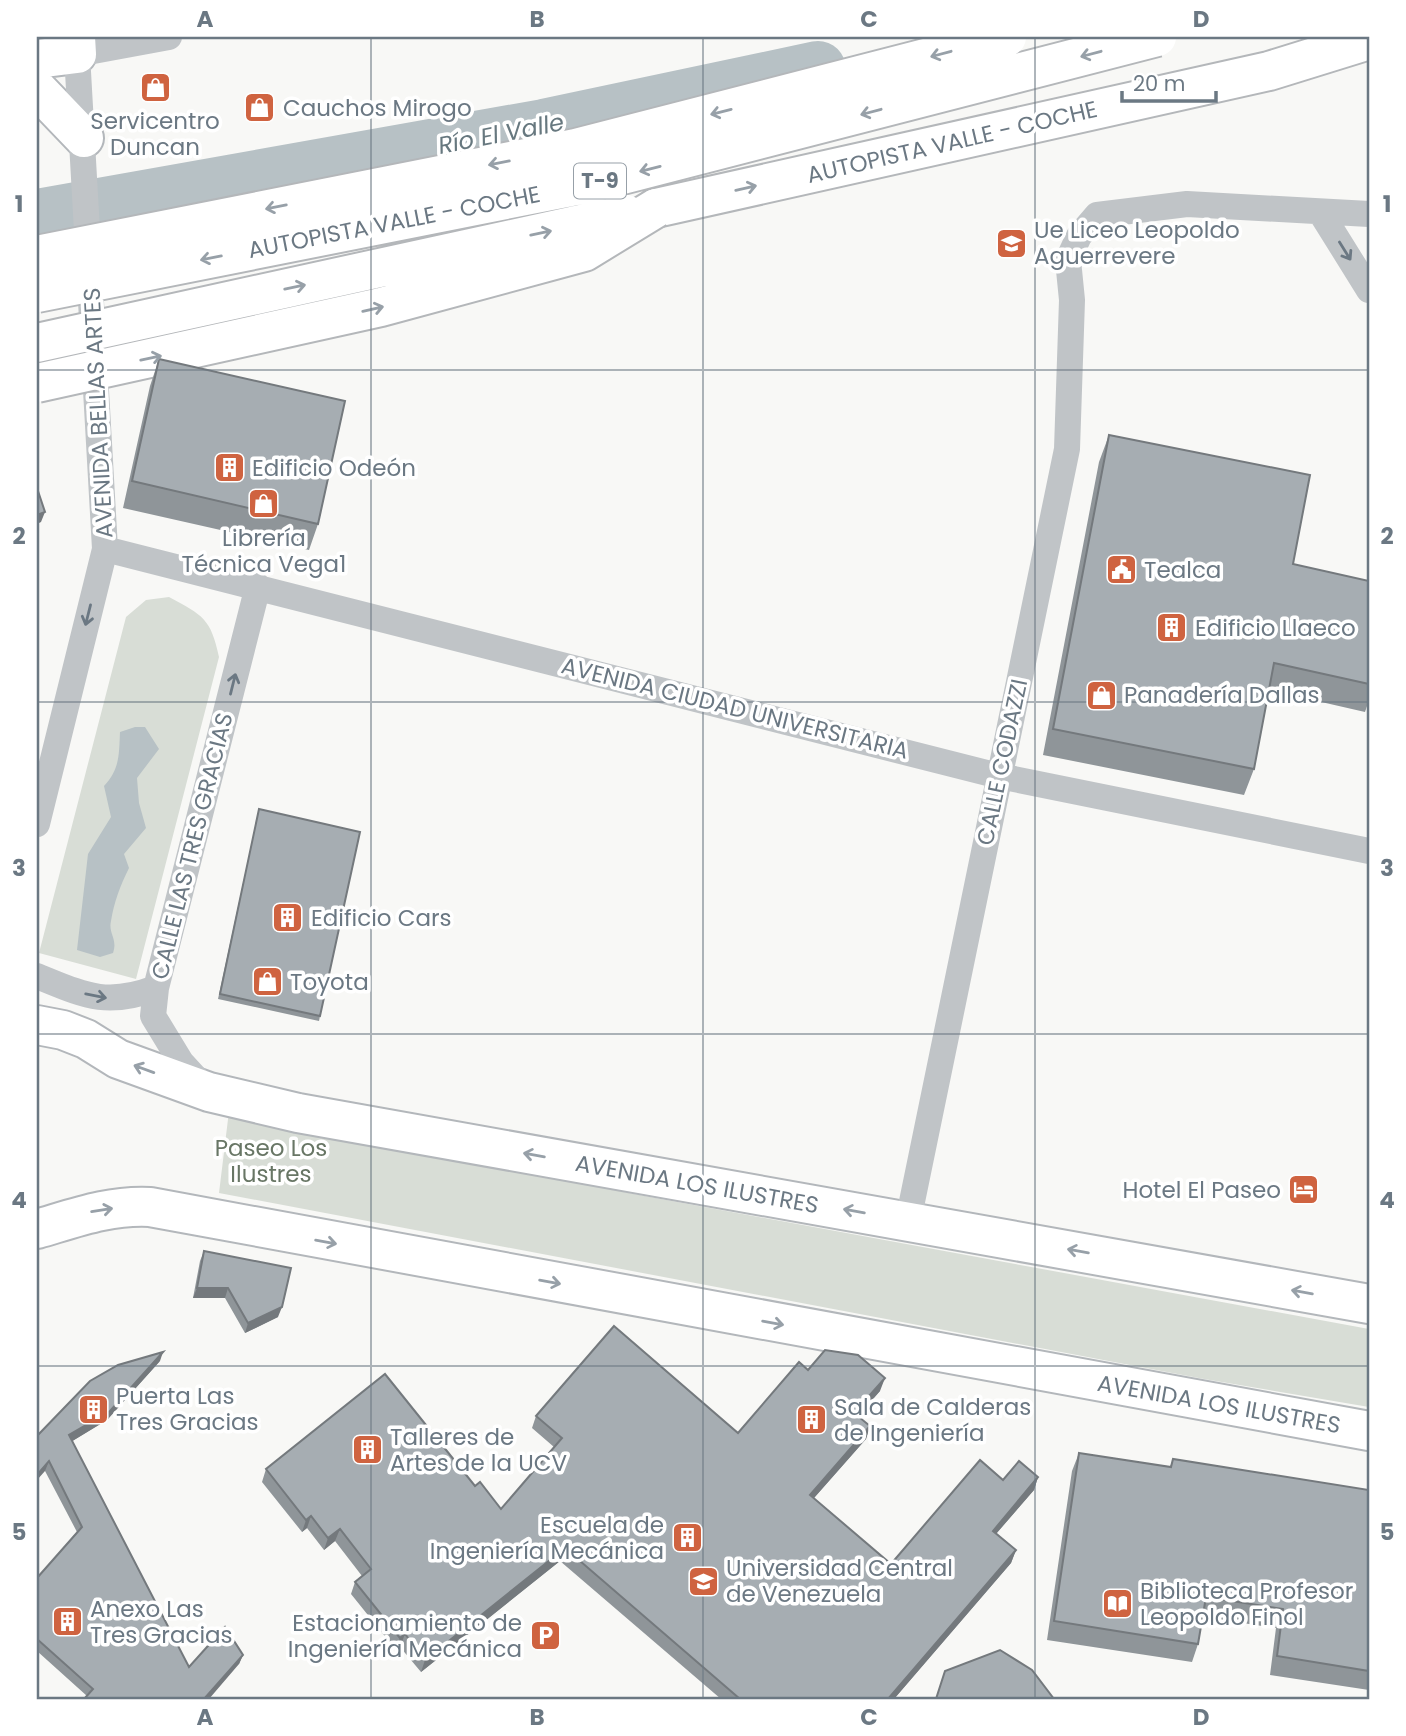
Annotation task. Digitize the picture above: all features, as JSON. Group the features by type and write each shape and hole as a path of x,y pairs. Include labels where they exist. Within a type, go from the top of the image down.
{"main road":[{"name":"AUTOPISTA VALLE - COCHE","path":"37,255 576,148 1007,37"},
{"name":"AUTOPISTA VALLE - COCHE","path":"37,293 592,183 1157,37"},
{"name":"AUTOPISTA VALLE - COCHE","path":"656,208 1269,71 1369,40"},
{"path":"37,59 77,45"},
{"path":"37,89 84,138"},
{"path":"37,383 381,307 584,252 656,208"},
{"name":"T-9","path":"37,343 656,208"},
{"name":"AVENIDA LOS ILUSTRES","path":"37,1025 63,1030 86,1039 118,1059 209,1092 298,1113 1369,1304"},
{"name":"AVENIDA LOS ILUSTRES","path":"37,1229 87,1212 128,1206 150,1207 1369,1431"}],"street":[{"path":"77,45 169,37"},
{"name":"AVENIDA BELLAS ARTES","path":"37,824 105,549 77,45"},
{"name":"CALLE CODAZZI","path":"908,1221 1067,449 1072,300 1068,260 1079,236 1097,215 1187,204 1321,213"},
{"path":"1321,213 1369,214"},
{"path":"1321,213 1369,290"},
{"name":"AVENIDA CIUDAD UNIVERSITARIA","path":"105,549 999,776 1369,851"},
{"name":"CALLE LAS TRES GRACIAS","path":"209,1092 181,1062 153,1016 156,988 258,586"},
{"path":"37,976 96,998 127,999 156,988"}],"green space":[{"path":"169,597 198,614 209,626 219,657 136,979 39,953 126,617 146,600"},
{"name":"Paseo Los Ilustres","path":"229,1111 634,1194 1369,1329 1369,1407 1204,1379 219,1193"}],"shaded area":[{"path":"145,727 159,749 137,778 139,803 146,828 124,854 129,868 112,914 110,925 114,940 113,953 100,957 77,950 88,854 111,817 104,786 116,767 120,732"}],"building":[{"name":"Edificio Odeón","path":"159,359 345,401 318,524 132,481"},
{"name":"Edificio Llaeco","path":"1109,435 1310,475 1293,564 1369,581 1369,684 1274,663 1254,769 1053,729"},
{"path":"37,488 45,512 37,515"},
{"name":"Edificio Cars","path":"259,809 360,832 320,1016 220,994"},
{"path":"204,1251 291,1268 282,1307 248,1323 228,1288 197,1288"},
{"path":"614,1326 738,1433 799,1362 808,1370 825,1350 858,1355 885,1378 854,1413 870,1426 810,1495 891,1564 980,1460 1003,1480 1019,1461 1038,1477 993,1531 1016,1550 888,1699 740,1699 565,1548 425,1660 405,1634 400,1638 355,1582 371,1569 340,1529 328,1538 311,1516 306,1520 266,1469 385,1374 475,1486 480,1482 501,1509 562,1438 536,1416"},
{"path":"163,1352 110,1411 69,1435 189,1667 225,1627 243,1655 204,1699 84,1699 93,1689 37,1639 37,1578 82,1527 49,1461 37,1475 37,1436 90,1381 118,1365"},
{"path":"1079,1453 1171,1467 1173,1459 1369,1490 1369,1671 1277,1656 1283,1609 1206,1597 1198,1644 1054,1621"},
{"path":"1000,1650 1032,1670 1054,1699 936,1699 945,1671"}],"waterway":[{"name":"Río El Valle","path":"37,217 544,127 818,69"}],"place":[{"name":"Servicentro Duncan","path":"155,87"},
{"name":"Cauchos Mirogo","path":"260,108"},
{"name":"Ue Liceo Leopoldo Aguerrevere","path":"1011,243"},
{"name":"Edificio Odeón","path":"229,468"},
{"name":"Librería Técnica Vega1","path":"264,504"},
{"name":"Tealca","path":"1121,570"},
{"name":"Edificio Llaeco","path":"1172,628"},
{"name":"Panadería Dallas","path":"1101,695"},
{"name":"Edificio Cars","path":"288,918"},
{"name":"Toyota","path":"267,982"},
{"name":"Hotel El Paseo","path":"1304,1190"},
{"name":"Puerta Las Tres Gracias","path":"93,1409"},
{"name":"Sala de Calderas de Ingeniería","path":"811,1420"},
{"name":"Talleres de Artes de la UCV","path":"367,1450"},
{"name":"Escuela de Ingeniería Mecánica","path":"687,1538"},
{"name":"Universidad Central de Venezuela","path":"703,1581"},
{"name":"Biblioteca Profesor Leopoldo Finol","path":"1117,1604"},
{"name":"Anexo Las Tres Gracias","path":"67,1622"},
{"name":"Estacionamiento de Ingeniería Mecánica","path":"545,1636"}]}
